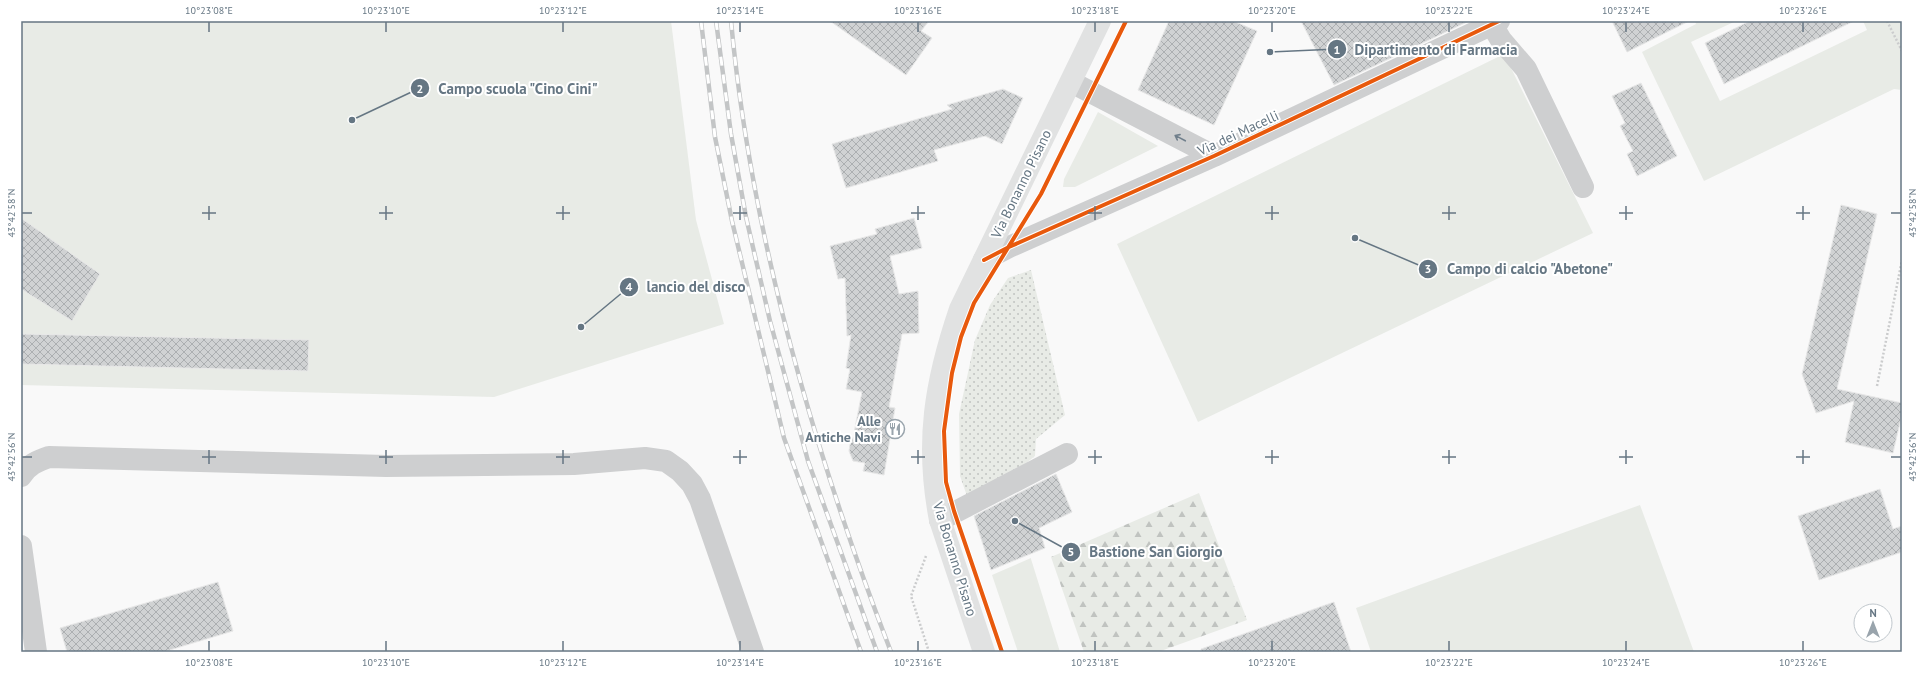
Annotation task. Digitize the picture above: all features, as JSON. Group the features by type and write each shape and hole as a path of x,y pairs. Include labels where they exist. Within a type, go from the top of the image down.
{"main road":[{"name":"Via Bonanno Pisano","path":"984,652 940,520 932,471 933,425 938,388 949,343 960,309 1100,21"}],"street":[{"name":"Via dei Macelli","path":"984,260 1009,247 1214,156 1496,23"},
{"path":"1496,23 1501,40 1526,69 1583,187"},
{"name":"Via dei Macelli","path":"1071,82 1214,156"},
{"path":"940,520 1067,454"},
{"path":"21,476 35,461 49,457 386,466 574,464 645,458 666,461 680,471 692,484 700,499 754,652"},
{"path":"21,546 36,652"}],"path":[{"path":"1887,21 1902,51"},
{"path":"1877,386 1902,260"},
{"path":"926,554 911,596 929,652"}],"green space":[{"path":"21,21 671,21 696,220 724,324 494,397 21,385"},
{"path":"1695,21 1736,21 1691,42 1720,101 1867,30 1863,21 1902,21 1902,90 1894,89 1704,181 1642,52 1696,24"},
{"path":"1504,54 1593,233 1198,422 1117,244"},
{"path":"1098,112 1158,146 1075,187 1063,187 1064,179"},
{"path":"1031,270 1065,415 1036,439 1035,456 1025,464 967,496 960,476 959,414 975,340 990,305 1008,278"},
{"path":"1199,493 1247,620 1158,652 1084,652 1051,557"},
{"path":"1640,505 1694,652 1371,652 1356,608"},
{"path":"1031,558 1060,652 1018,652 992,575"}],"building":[{"path":"830,21 929,21 921,31 932,38 906,75"},
{"path":"1169,21 1233,21 1257,31 1214,125 1138,90"},
{"path":"1301,21 1469,21 1334,85"},
{"path":"1612,21 1689,21 1627,52"},
{"path":"1750,21 1854,21 1724,84 1705,43"},
{"path":"1641,83 1677,156 1637,176 1627,154 1633,151 1620,126 1625,123 1612,96"},
{"path":"1003,89 1023,98 1002,144 985,136 934,150 938,161 846,188 832,144 952,109 947,105"},
{"path":"1841,205 1877,214 1837,389 1902,403 1902,414 1893,453 1845,442 1854,401 1816,413 1802,374"},
{"path":"21,218 100,274 72,321 21,289"},
{"path":"914,218 922,248 890,256 899,294 918,291 919,333 902,334 889,407 895,408 884,475 863,471 865,463 853,461 849,451 862,392 846,389 850,369 846,368 851,335 847,336 845,278 838,279 830,246 877,234 875,229"},
{"path":"21,334 309,340 308,371 21,364"},
{"path":"1056,474 1072,512 1039,528 1045,548 991,570 974,516"},
{"path":"1880,489 1893,529 1902,526 1902,552 1819,580 1798,516"},
{"path":"218,582 233,631 163,652 67,652 60,628"},
{"path":"1334,602 1351,652 1201,652 1201,649"}],"railway":[{"path":"701,21 715,137 732,221 784,438 861,652"},
{"path":"716,21 731,134 746,217 770,321 808,461 877,652"},
{"path":"731,21 740,101 754,182 770,262 790,342 836,499 891,652"}],"cycle path":[{"path":"1002,652 954,511 946,482 944,431 952,373 961,337 974,303 1041,194 1126,21"},
{"path":"984,260 1009,247 1214,156 1499,21"}],"place":[{"name":"Dipartimento di Farmacia","path":"1270,52"},
{"name":"Campo scuola \"Cino Cini\"","path":"352,120"},
{"name":"Campo di calcio \"Abetone\"","path":"1355,238"},
{"name":"lancio del disco","path":"581,327"},
{"name":"Alle Antiche Navi","path":"895,429"},
{"name":"Bastione San Giorgio","path":"1015,521"}]}
